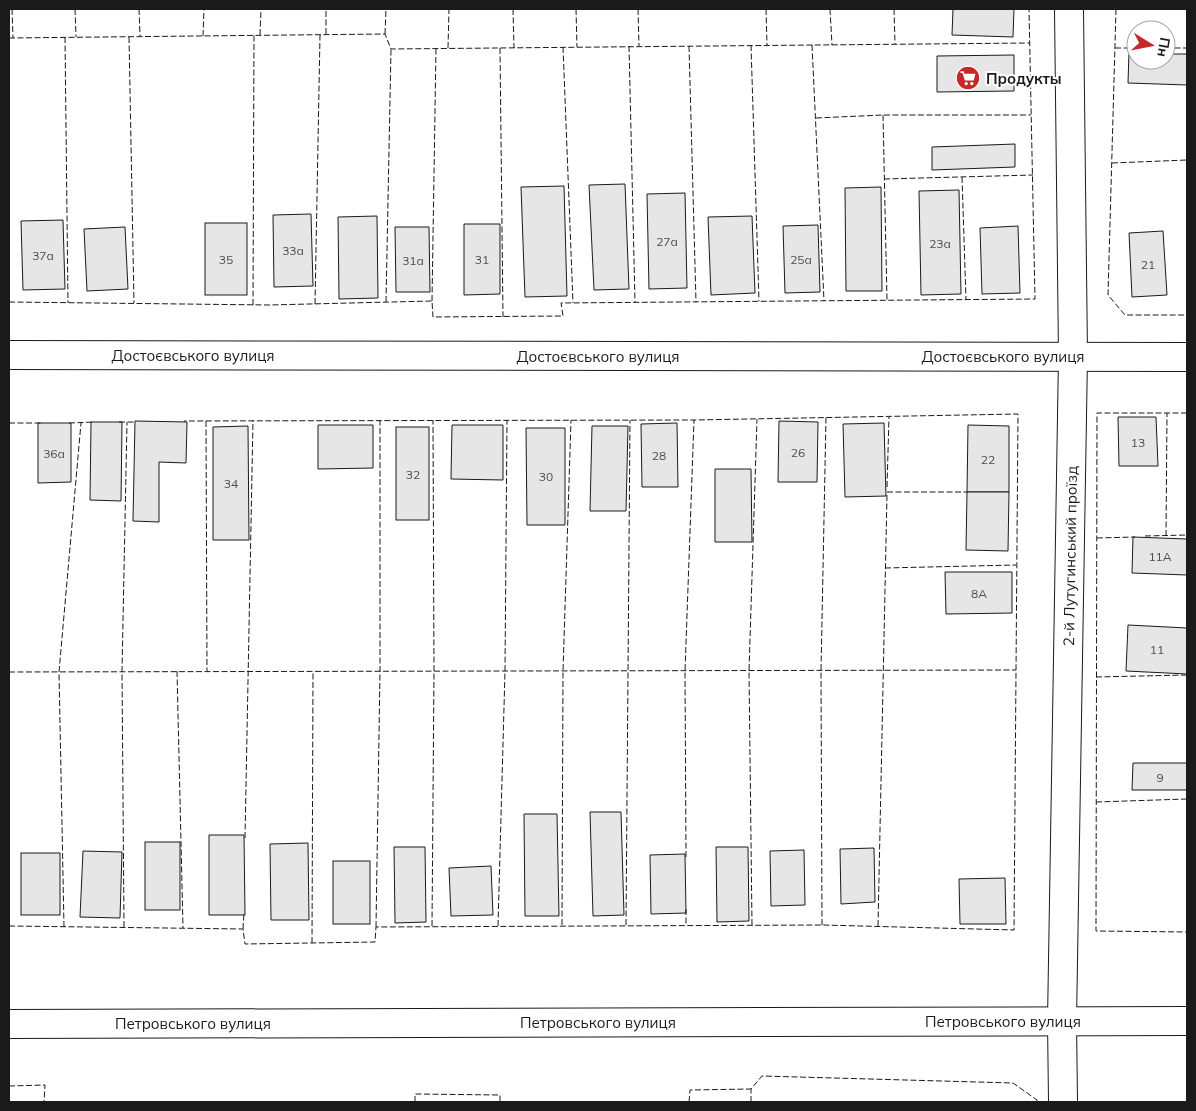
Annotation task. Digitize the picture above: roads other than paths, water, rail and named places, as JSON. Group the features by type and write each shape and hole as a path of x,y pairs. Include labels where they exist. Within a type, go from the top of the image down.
{"street":[{"name":"2-й Лутугинський проїзд","path":"1063,1102 1062,1021 1073,356 1069,9"},
{"name":"Достоєвського вулиця","path":"9,355 1187,357"},
{"name":"Петровського вулиця","path":"9,1024 1187,1021"}],"place":[{"name":"Продукты","path":"968,78"}]}
